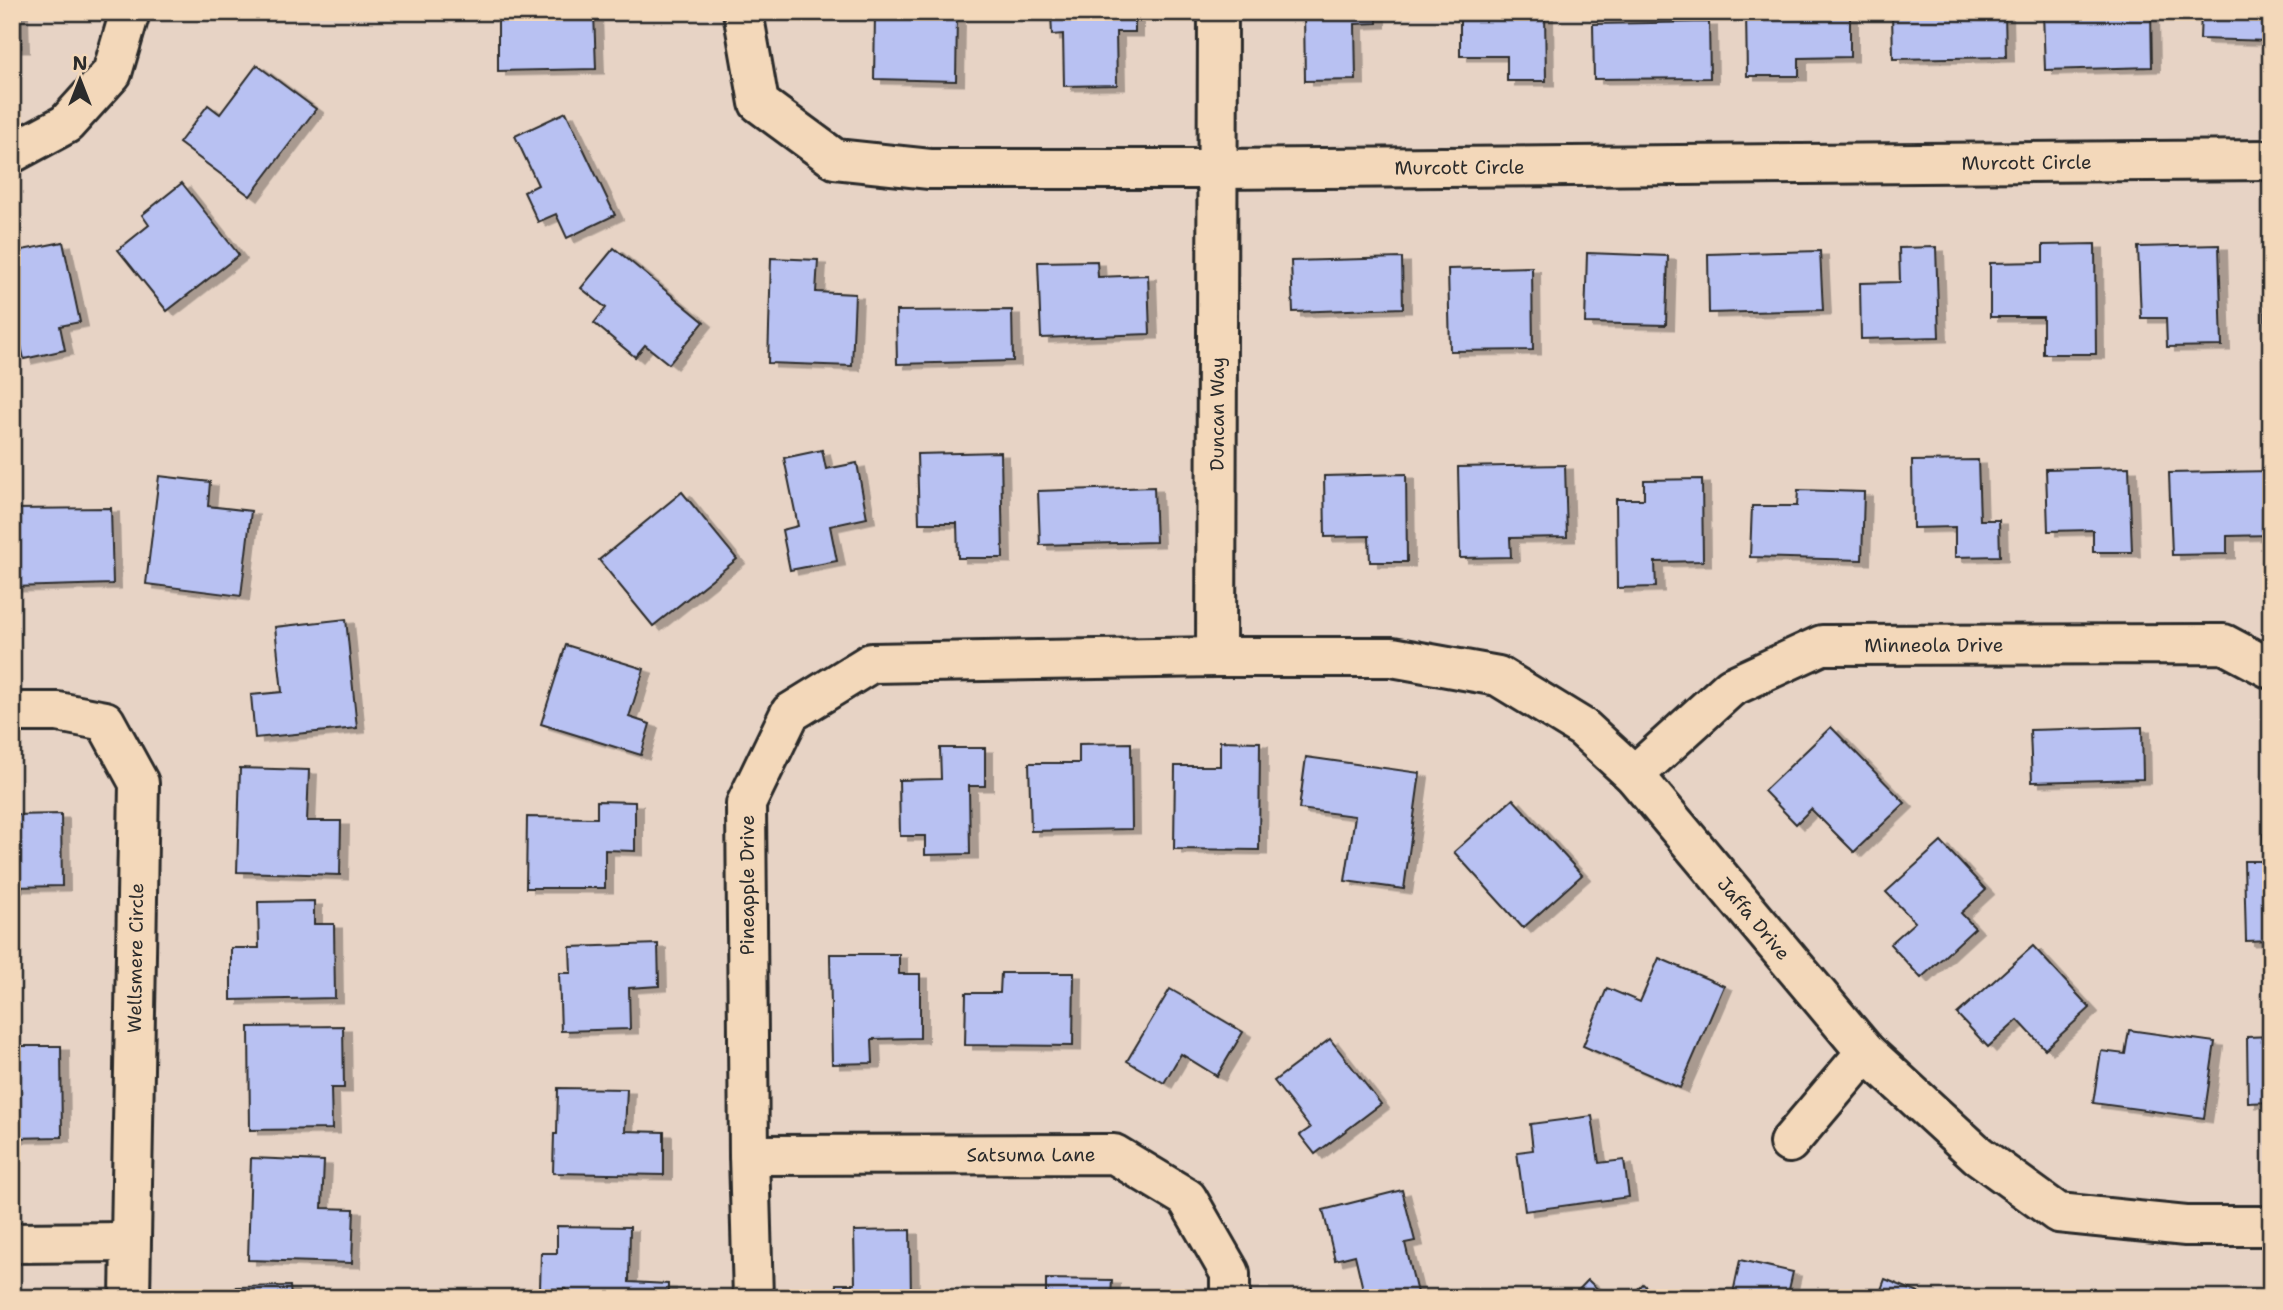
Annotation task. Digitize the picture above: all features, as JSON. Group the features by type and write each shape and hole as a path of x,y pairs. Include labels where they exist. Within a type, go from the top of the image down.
{"street":[{"path":"12,153 66,124 112,73 130,12"},
{"name":"Murcott Circle","path":"743,12 759,103 835,159 930,169 1216,169 2271,159"},
{"name":"Duncan Way","path":"1216,657 1218,12"},
{"name":"Minneola Drive","path":"1634,775 1731,687 1822,645 2224,644 2271,669"},
{"name":"Jaffa Drive","path":"1216,657 1392,657 1499,676 1583,728 1634,775 1866,1052 1979,1155 2058,1213 2186,1227 2271,1226"},
{"name":"Pineapple Drive","path":"753,1298 746,804 790,713 871,663 1216,657"},
{"name":"Wellsmere Circle","path":"12,712 58,712 106,721 139,783 130,1298"},
{"path":"1789,1143 1866,1052"},
{"name":"Satsuma Lane","path":"749,1156 1114,1154 1187,1198 1230,1273 1230,1298"},
{"path":"12,1243 129,1242"}],"building":[{"path":"12,12 20,12 21,48 12,48"},
{"path":"498,12 594,12 596,69 498,71"},
{"path":"1051,12 1135,12 1135,32 1116,32 1117,85 1064,86 1063,34 1052,35"},
{"path":"1304,12 1377,12 1377,23 1355,24 1356,80 1305,81"},
{"path":"1460,12 1545,12 1546,81 1507,81 1507,56 1460,56"},
{"path":"1746,12 1850,12 1850,57 1799,58 1799,76 1747,76"},
{"path":"1892,12 2005,12 2006,57 1893,59"},
{"path":"2043,12 2151,12 2152,67 2045,70"},
{"path":"2201,12 2271,12 2271,41 2200,39"},
{"path":"875,14 957,15 956,81 874,79"},
{"path":"1709,22 1710,78 1594,79 1593,24"},
{"path":"257,65 316,109 250,196 179,143 208,105 220,114"},
{"path":"566,112 615,215 567,238 556,214 538,222 524,192 538,185 515,136"},
{"path":"182,183 239,255 167,311 118,250 149,225 142,215"},
{"path":"63,242 80,322 60,326 65,350 24,359 19,337 12,338 12,252"},
{"path":"2095,244 2096,354 2043,354 2043,317 1990,317 1990,263 2043,262 2043,245"},
{"path":"2219,245 2222,346 2167,347 2166,318 2141,318 2138,247"},
{"path":"1936,247 1939,337 1861,339 1860,283 1900,282 1899,248"},
{"path":"614,248 704,322 669,364 645,345 635,357 594,323 606,308 581,288"},
{"path":"1820,251 1823,310 1709,313 1708,254"},
{"path":"1587,253 1668,256 1666,325 1585,323"},
{"path":"771,258 818,260 816,292 855,294 852,366 768,363"},
{"path":"1402,258 1403,308 1293,312 1291,261"},
{"path":"1097,261 1098,277 1148,275 1150,334 1041,338 1038,262"},
{"path":"1532,267 1533,350 1450,351 1448,269"},
{"path":"2264,289 2271,289 2271,341 2265,341"},
{"path":"1012,310 1013,361 897,364 896,311"},
{"path":"822,450 826,469 857,463 867,518 830,526 837,561 790,570 782,530 798,526 784,458"},
{"path":"1001,452 1003,558 958,558 957,523 919,523 917,454"},
{"path":"1978,460 1980,520 1999,520 2000,556 1955,557 1955,527 1913,528 1912,461"},
{"path":"1565,465 1567,537 1510,538 1511,557 1460,558 1458,467"},
{"path":"2129,467 2132,552 2093,552 2093,530 2048,531 2046,469"},
{"path":"2271,471 2271,535 2227,536 2227,554 2172,555 2169,473"},
{"path":"1406,474 1407,562 1370,562 1369,536 1325,537 1324,476"},
{"path":"159,476 210,482 208,506 251,511 241,596 146,584"},
{"path":"1702,479 1703,561 1655,562 1656,587 1617,588 1616,499 1644,499 1644,480"},
{"path":"1154,487 1156,542 1040,545 1038,491"},
{"path":"1798,490 1864,492 1862,560 1750,557 1752,506 1797,506"},
{"path":"682,492 737,559 653,626 599,560"},
{"path":"111,508 113,584 12,587 12,509"},
{"path":"346,619 357,728 255,738 251,695 282,692 275,627"},
{"path":"566,645 644,669 629,717 650,724 641,755 541,724"},
{"path":"1831,727 1905,803 1854,852 1811,809 1796,824 1764,791"},
{"path":"2142,727 2143,779 2032,782 2030,730"},
{"path":"1220,741 1260,742 1259,850 1174,849 1175,766 1220,766"},
{"path":"1131,743 1132,829 1031,831 1029,763 1079,763 1079,744"},
{"path":"940,748 985,748 985,786 969,786 970,854 925,855 925,836 900,836 899,780 941,779"},
{"path":"1306,757 1420,773 1404,889 1345,881 1355,816 1299,809"},
{"path":"240,768 309,770 307,821 341,821 340,875 237,872"},
{"path":"1513,799 1582,875 1523,928 1454,852"},
{"path":"597,801 635,802 635,851 605,850 605,888 526,888 527,817 597,818"},
{"path":"61,814 62,886 12,887 12,815"},
{"path":"2263,834 2271,834 2271,940 2246,941 2244,861 2264,861"},
{"path":"1941,842 1986,890 1961,913 1975,928 1921,978 1890,944 1915,922 1886,892"},
{"path":"314,901 314,924 334,924 335,998 231,1000 231,948 259,948 258,902"},
{"path":"658,944 659,986 629,988 630,1029 561,1031 559,973 571,973 570,947"},
{"path":"2033,946 2090,1008 2045,1049 2018,1020 1988,1047 1957,1014"},
{"path":"830,954 899,954 899,974 920,974 920,1038 872,1039 873,1063 832,1064"},
{"path":"1659,958 1724,986 1680,1088 1583,1046 1607,988 1640,1002"},
{"path":"1001,973 1074,973 1073,1046 965,1045 966,993 1000,993"},
{"path":"1170,989 1243,1032 1217,1076 1181,1054 1164,1083 1127,1061"},
{"path":"343,1026 344,1088 331,1088 332,1129 250,1130 249,1027"},
{"path":"2129,1030 2215,1042 2204,1118 2093,1103 2101,1051 2125,1054"},
{"path":"2271,1036 2271,1102 2248,1103 2247,1037"},
{"path":"1330,1039 1381,1104 1315,1154 1300,1135 1310,1128 1274,1081"},
{"path":"12,1046 61,1046 62,1137 12,1138"},
{"path":"558,1088 627,1089 625,1131 664,1132 664,1175 553,1173"},
{"path":"1592,1116 1599,1163 1624,1160 1629,1197 1525,1211 1517,1152 1533,1150 1530,1124"},
{"path":"251,1158 324,1161 322,1208 354,1209 352,1263 248,1260"},
{"path":"1402,1190 1415,1241 1405,1243 1417,1293 1399,1298 1365,1298 1355,1255 1335,1260 1323,1210"},
{"path":"557,1226 630,1227 629,1282 668,1284 668,1298 565,1298 566,1289 540,1289 541,1253 557,1253"},
{"path":"910,1230 911,1298 836,1298 836,1284 855,1284 854,1231"},
{"path":"1740,1260 1793,1272 1788,1294 1805,1298 1732,1298"},
{"path":"1046,1279 1112,1280 1111,1298 1046,1298"},
{"path":"1885,1279 1931,1298 1878,1298"},
{"path":"1588,1280 1607,1298 1571,1298"},
{"path":"1643,1284 1658,1298 1629,1298"},
{"path":"290,1286 291,1298 237,1298 236,1287"}]}
